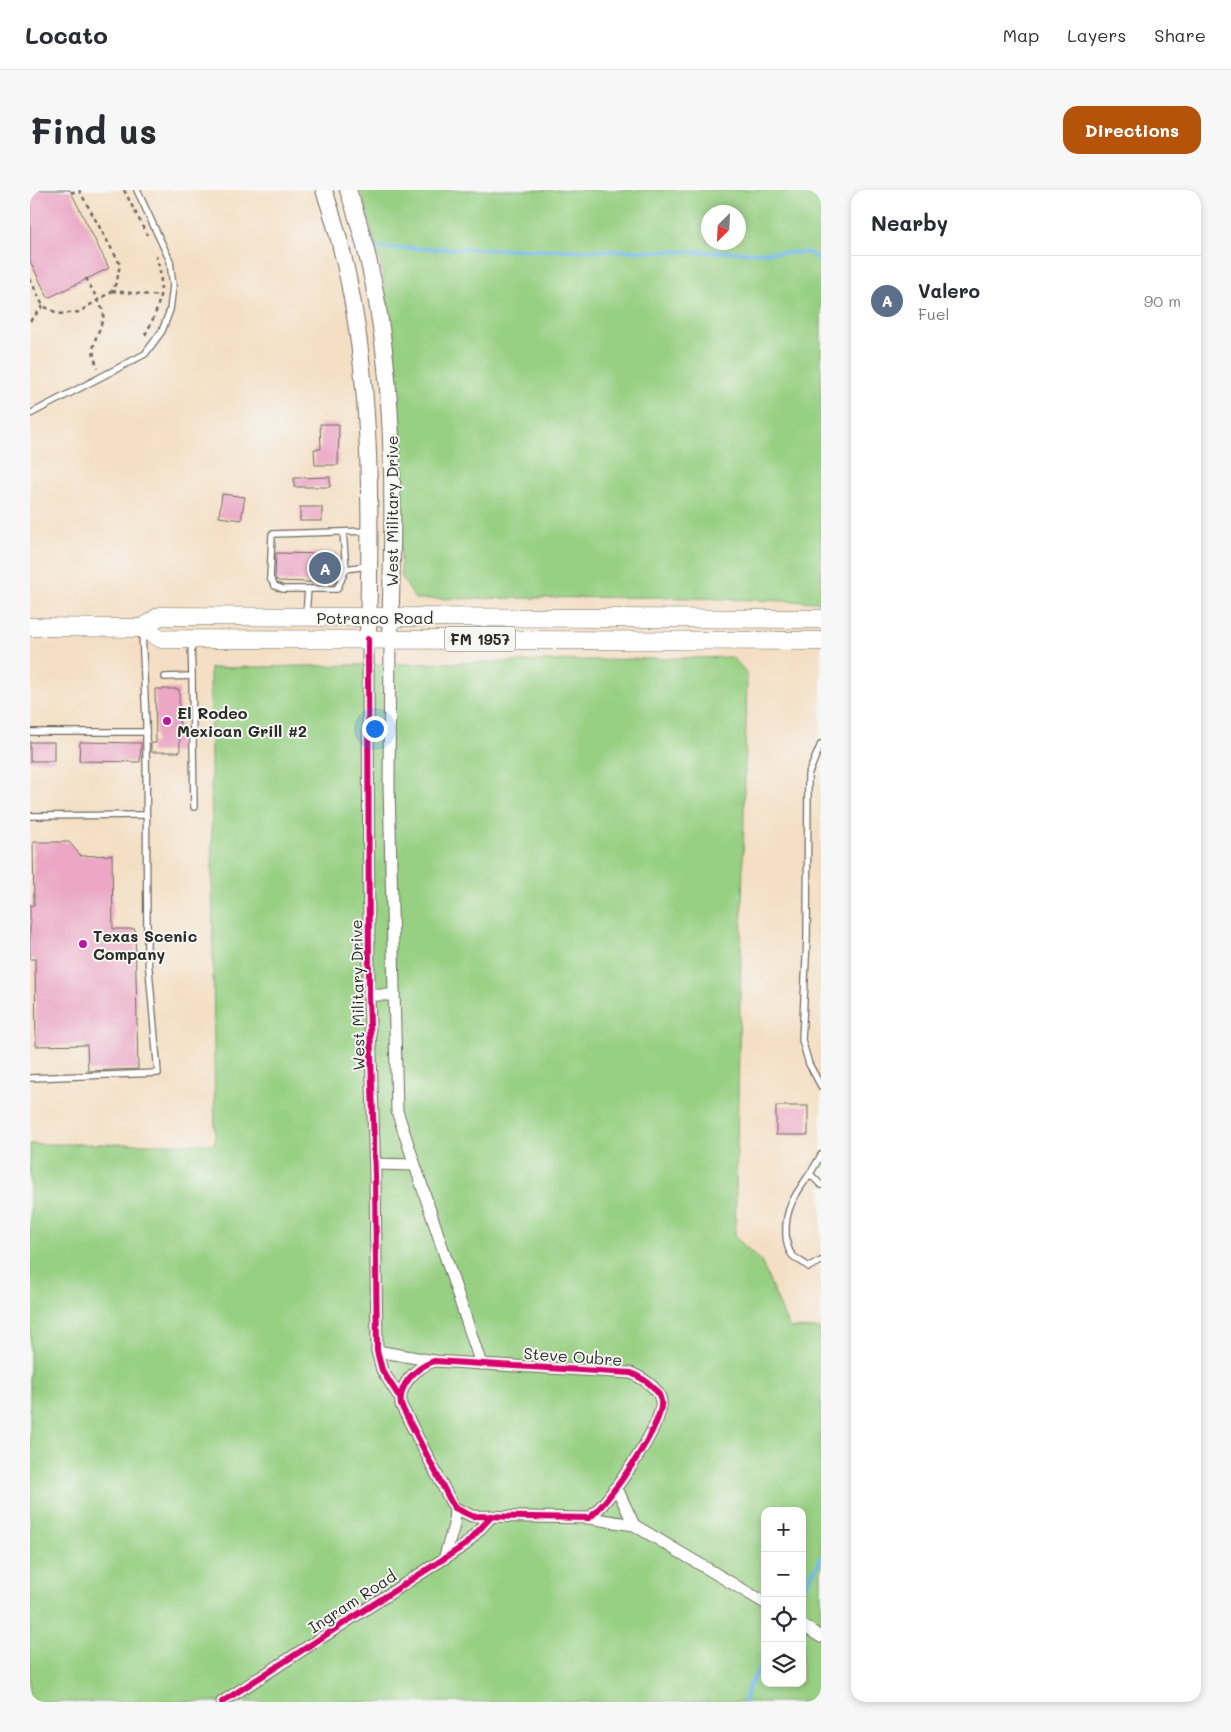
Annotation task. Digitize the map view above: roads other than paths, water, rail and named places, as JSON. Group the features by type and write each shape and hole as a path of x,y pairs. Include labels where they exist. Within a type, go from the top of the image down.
{"main road":[{"name":"West Military Drive","path":"324,190 353,302 362,356 368,446 368,639"},
{"name":"West Military Drive","path":"348,190 366,250 386,357 393,450 390,639"},
{"path":"342,255 366,250"},
{"name":"Potranco Road","path":"142,628 160,616 821,619"},
{"name":"Potranco Road","path":"30,627 142,628 162,640 821,641"}],"street":[{"name":"West Military Drive","path":"368,639 369,995 375,1164 377,1351 382,1370 400,1398"},
{"name":"West Military Drive","path":"390,639 389,786 396,1111 481,1364"},
{"path":"369,995 394,995"},
{"path":"375,1164 413,1165"},
{"name":"Steve Oubre","path":"377,1351 434,1361 631,1374 643,1378 661,1400 662,1412 657,1424 614,1489 596,1514 589,1518"},
{"path":"434,1361 424,1365 414,1374 403,1387 400,1398 401,1404 455,1508 454,1525 445,1556"},
{"path":"614,1489 620,1495 634,1525"},
{"path":"455,1508 472,1516 589,1518 634,1525 761,1601"},
{"name":"Ingram Road","path":"222,1702 445,1556 466,1545 492,1516"},
{"path":"806,1628 821,1637"}],"lane":[{"path":"30,414 145,354 162,331 170,310 173,286 170,261 137,190"},
{"path":"343,532 346,569 337,589 275,586 270,578 272,534 368,531"},
{"path":"346,569 369,566"},
{"path":"306,616 308,589"},
{"path":"30,1078 158,1073 147,947 146,732 142,628"},
{"path":"191,639 194,806"},
{"path":"166,677 192,676"},
{"path":"30,732 146,732"},
{"path":"821,744 808,775 807,939 802,1040 810,1064 821,1086"},
{"path":"30,816 146,815"},
{"path":"821,1155 811,1175 794,1196 785,1217 786,1240 792,1254 809,1267 821,1261"},
{"path":"811,1175 821,1185"}],"waterway":[{"path":"377,248 810,253 821,260"},
{"path":"806,1584 821,1558"},
{"path":"745,1702 747,1690 761,1665"}],"place":[{"name":"Valero","path":"325,568"},
{"name":"El Rodeo Mexican Grill #2","path":"167,721"},
{"name":"Texas Scenic Company","path":"83,944"}]}
